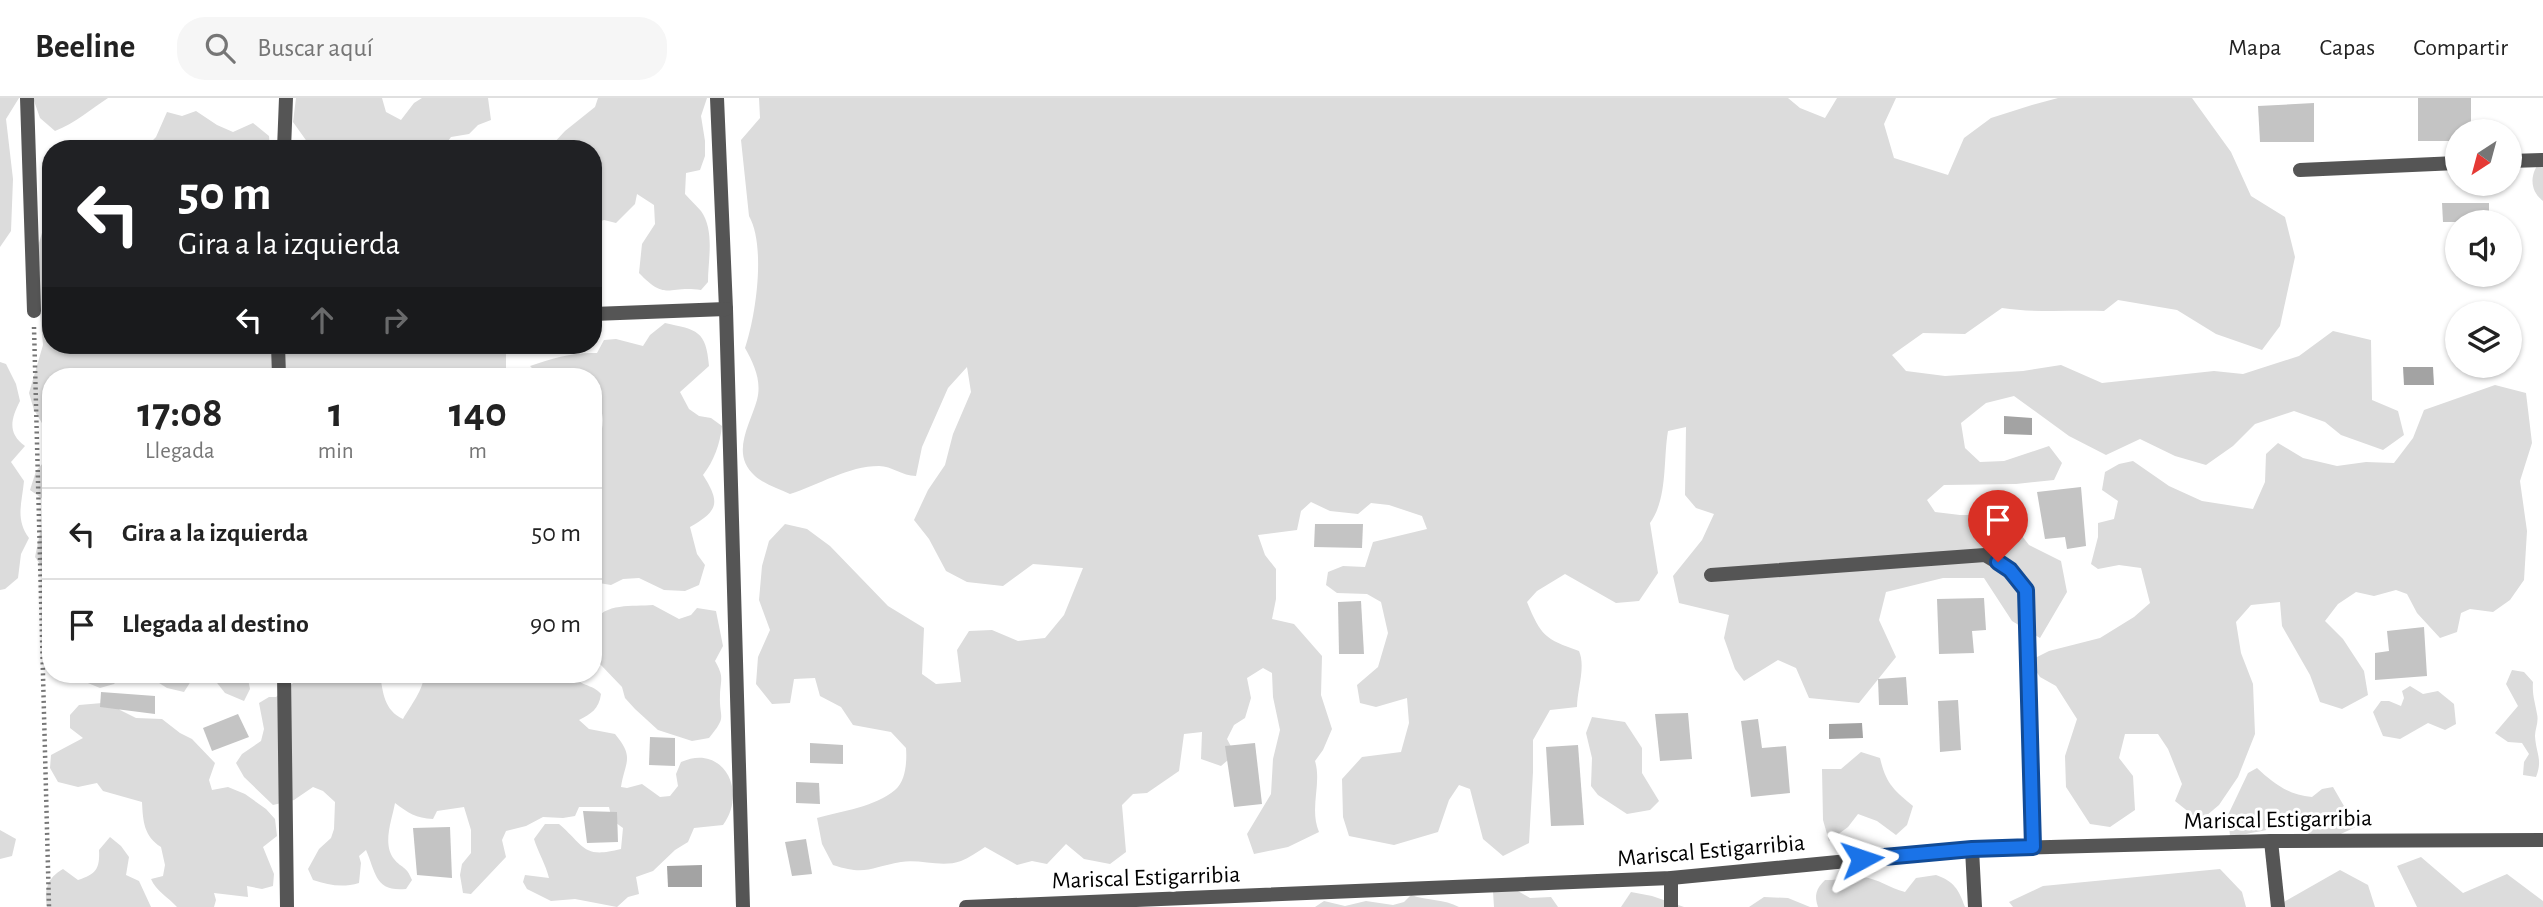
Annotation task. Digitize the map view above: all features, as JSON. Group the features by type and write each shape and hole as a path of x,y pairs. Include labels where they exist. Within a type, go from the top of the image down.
{"street":[{"path":"27,98 34,311"},
{"path":"284,140 286,98"},
{"path":"717,98 726,309 743,907"},
{"path":"2522,161 2543,160"},
{"path":"2301,170 2445,164"},
{"path":"602,314 726,309"},
{"path":"1711,575 1985,555 2010,570 2026,590 2033,847"},
{"path":"284,683 288,907"},
{"name":"Mariscal Estigarribia","path":"966,907 1671,878 1972,849 2272,841 2543,840"},
{"path":"2272,841 2278,907"},
{"path":"1972,849 1975,907"},
{"path":"1671,878 1671,907"}],"path":[{"path":"34,311 42,629"},
{"path":"43,683 49,907"}],"shaded area":[{"path":"0,98 19,98 6,119 13,179 11,231 0,247"},
{"path":"33,98 108,98 55,131 40,118"},
{"path":"296,98 382,98 386,112 401,120 414,103 422,98 488,98 491,120 478,125 469,134 451,137 449,140 306,140 293,122"},
{"path":"598,98 707,98 701,116 705,156 700,170 686,173 685,194 701,211 708,227 708,282 701,290 662,290 639,273 642,244 655,224 654,205 637,194 635,204 616,223 602,221 602,140 557,140 595,107"},
{"path":"759,98 1788,98 1800,108 1825,118 1837,98 1896,98 1884,124 1894,158 1948,175 1964,138 1991,118 2032,105 2058,98 2192,98 2231,152 2251,196 2285,217 2295,257 2280,326 2262,350 2216,334 2177,310 2118,300 2104,311 2002,308 1965,334 1923,333 1892,355 1906,371 1945,376 2023,371 2061,365 2102,383 2214,371 2243,374 2299,356 2333,331 2371,340 2372,400 2398,411 2404,435 2383,450 2341,435 2325,422 2294,411 2255,424 2233,446 2206,465 2175,456 2140,439 2106,455 2069,436 2014,396 1986,403 1961,423 1965,448 1980,462 2004,461 2049,446 2062,463 2054,480 2016,484 1944,485 1927,500 1935,512 1997,515 2015,527 2029,545 2061,561 2067,592 2040,638 2012,621 1984,578 1943,578 1886,592 1879,620 1896,657 1859,703 1809,698 1796,668 1778,660 1744,681 1735,669 1724,638 1729,615 1679,603 1673,576 1702,540 1714,514 1696,508 1685,495 1686,427 1668,431 1660,502 1650,523 1658,573 1639,601 1616,603 1565,574 1537,591 1527,602 1536,622 1546,635 1579,651 1581,671 1577,707 1550,710 1533,740 1529,843 1503,856 1483,839 1470,789 1459,785 1449,800 1438,832 1394,845 1349,836 1343,817 1342,779 1362,757 1401,752 1409,723 1407,698 1376,707 1360,703 1357,685 1378,667 1388,633 1381,602 1367,594 1337,593 1326,585 1328,572 1343,566 1365,567 1373,542 1427,529 1422,516 1389,505 1371,503 1358,514 1330,511 1311,502 1301,511 1297,530 1258,535 1265,555 1276,569 1276,599 1272,619 1294,624 1322,656 1321,695 1332,729 1315,761 1315,814 1319,832 1288,847 1254,854 1247,834 1271,794 1273,759 1280,730 1273,697 1272,673 1263,668 1247,678 1251,698 1245,718 1234,725 1227,739 1235,754 1221,766 1201,759 1202,732 1184,734 1179,771 1147,793 1133,794 1122,805 1126,852 1110,864 1084,859 1066,844 1047,864 1032,861 1017,865 985,847 954,863 909,861 868,870 853,870 833,865 822,844 817,818 878,801 895,790 904,776 906,748 891,732 853,725 841,707 820,696 815,678 794,679 790,703 772,704 756,684 758,657 770,630 759,600 762,566 769,541 785,524 807,529 830,546 888,606 924,628 922,674 936,684 961,682 957,650 969,631 992,630 1018,641 1045,638 1064,615 1083,568 1033,564 1003,586 967,582 946,571 929,539 914,520 928,490 945,465 953,434 971,392 967,367 948,388 922,447 916,476 884,466 867,467 845,472 790,494 755,476 748,467 744,458 744,439 757,400 758,379 745,348 756,300 758,263 754,229 749,216 741,140 760,118"},
{"path":"196,111 233,132 253,123 269,136 269,140 153,140 167,112 182,116"},
{"path":"2543,159 2543,201 2535,191 2532,180 2535,169"},
{"path":"42,233 42,334 35,256"},
{"path":"665,323 692,330 702,338 709,366 680,392 689,409 722,426 716,452 703,475 712,493 714,506 706,516 690,527 697,554 705,565 699,585 685,591 664,590 639,578 623,579 611,585 602,584 602,368 530,366 574,354 602,354 604,340 616,339 643,346 650,335"},
{"path":"42,348 42,354 506,354 506,368 42,368 42,423 34,410 29,393"},
{"path":"0,362 6,364 16,384 20,401 12,425 15,436 25,446 11,462 24,481 21,517 29,538 21,554 18,578 0,590"},
{"path":"2403,367 2433,367 2434,385 2404,385"},
{"path":"2495,385 2526,393 2532,443 2520,481 2527,531 2524,580 2510,600 2493,612 2470,609 2461,613 2457,632 2440,638 2417,613 2407,594 2396,590 2374,596 2356,592 2338,604 2325,621 2343,639 2364,671 2368,695 2342,709 2320,702 2310,675 2282,626 2280,602 2251,605 2236,622 2241,653 2253,684 2255,734 2238,777 2219,805 2200,821 2175,801 2182,784 2168,749 2158,734 2125,734 2119,758 2133,776 2135,810 2110,827 2090,824 2066,787 2065,756 2077,719 2056,686 2040,677 2029,661 2049,651 2100,638 2134,617 2150,603 2141,568 2119,565 2098,569 2091,564 2098,537 2098,523 2114,519 2118,501 2102,490 2105,472 2119,464 2133,461 2169,486 2202,501 2253,509 2265,482 2266,454 2278,443 2303,458 2337,466 2366,462 2394,463 2413,438 2424,410"},
{"path":"2004,416 2032,418 2032,435 2004,434"},
{"path":"42,464 42,498 30,490 36,471"},
{"path":"42,531 42,567 35,557"},
{"path":"653,605 679,619 691,615 697,608 716,611 723,646 715,661 721,678 721,717 719,725 709,738 692,741 658,730 625,698 622,687 602,666 602,613 620,607"},
{"path":"2512,670 2524,672 2533,682 2539,761 2536,777 2523,775 2524,762 2529,754 2522,743 2508,742 2495,733 2518,706 2506,684"},
{"path":"88,683 115,683 114,684 100,688"},
{"path":"159,683 190,683 184,692"},
{"path":"217,683 249,683 250,689 244,701 225,693"},
{"path":"293,683 382,683 388,706 403,719 422,683 583,683 601,694 594,710 579,720 589,729 615,734 627,754 621,787 642,784 660,797 670,796 678,786 676,774 681,762 696,758 709,759 727,774 732,785 730,812 723,825 694,828 688,842 675,850 653,871 636,877 639,894 628,897 617,907 575,899 551,901 527,889 523,882 525,875 549,878 534,839 545,824 559,824 591,851 608,852 621,849 623,828 612,820 609,807 579,807 575,816 543,817 526,826 506,831 502,840 506,857 471,894 463,893 460,875 462,864 471,853 471,830 464,807 437,811 433,819 412,814 395,803 389,846 394,859 406,869 412,880 406,889 382,884 366,850 359,856 359,883 336,885 313,880 308,869 319,849 331,838 335,802 323,791 313,787 294,800 273,805 244,777 236,763 242,754 261,741 264,729 259,703 269,697 276,697"},
{"path":"2410,686 2423,694 2438,691 2454,704 2456,724 2445,730 2428,723 2400,739 2383,736 2373,712 2381,701 2401,706 2404,698 2402,691"},
{"path":"114,702 120,710 136,718 162,719 192,739 215,763 209,780 212,790 228,787 245,794 275,819 277,836 263,847 274,874 273,886 262,889 247,886 248,897 214,893 214,907 177,907 151,879 163,876 165,865 161,847 151,838 146,828 142,802 103,791 97,783 78,787 58,782 50,768 51,755 83,738 70,728 70,715 79,705"},
{"path":"1592,717 1625,722 1642,748 1642,773 1659,801 1650,810 1627,814 1598,795 1591,786 1592,758 1586,733"},
{"path":"1862,723 1863,738 1829,739 1829,724"},
{"path":"1861,752 1880,758 1892,786 1913,806 1907,825 1896,835 1877,821 1858,814 1848,827 1829,841 1823,820 1822,769 1841,769"},
{"path":"2257,768 2282,788 2304,796 2312,797 2322,789 2333,787 2358,826 2332,838 2315,841 2302,827 2284,827 2230,836 2228,815 2248,773"},
{"path":"0,830 16,839 12,856 0,859"},
{"path":"110,837 129,857 126,875 139,881 151,907 47,907 46,895 53,876 63,869 78,880 93,873 98,866 99,850"},
{"path":"2421,857 2463,893 2507,874 2543,901 2543,907 2417,907 2397,866"},
{"path":"702,865 702,887 668,887 667,866"},
{"path":"2220,869 2242,892 2246,907 2013,907 2009,902 2043,886"},
{"path":"2340,870 2368,885 2375,907 2275,907"},
{"path":"1936,875 1955,887 1965,907 1818,907 1817,892 1825,880 1863,877 1905,892 1916,878"},
{"path":"1493,891 1518,891 1530,898 1551,897 1558,907 1494,907"},
{"path":"1631,892 1652,896 1684,907 1621,907"},
{"path":"1411,895 1459,907 1315,907 1324,901 1345,906 1366,901 1393,905 1404,902"},
{"path":"1764,897 1788,898 1810,907 1749,907"}],"building":[{"path":"2418,98 2471,98 2471,119 2445,119 2445,141 2418,141"},
{"path":"2314,103 2314,142 2260,142 2258,106"},
{"path":"2442,203 2489,203 2489,210 2445,210 2443,222"},
{"path":"2081,487 2086,546 2067,549 2065,537 2045,539 2037,492"},
{"path":"1315,524 1363,524 1362,548 1314,547"},
{"path":"1984,598 1986,630 1972,631 1974,653 1939,654 1937,599"},
{"path":"1361,601 1364,654 1339,654 1338,602"},
{"path":"2424,627 2427,676 2375,680 2375,653 2389,651 2387,631"},
{"path":"1906,677 1908,705 1879,705 1878,679"},
{"path":"101,692 155,696 155,714 100,707"},
{"path":"1958,700 1961,750 1940,752 1938,701"},
{"path":"1688,713 1692,759 1660,761 1655,714"},
{"path":"238,714 249,737 212,751 203,728"},
{"path":"1758,719 1762,748 1786,746 1790,793 1751,797 1741,721"},
{"path":"650,737 675,738 675,766 649,765"},
{"path":"810,743 843,745 843,764 810,763"},
{"path":"1255,743 1262,804 1234,807 1225,746"},
{"path":"1578,745 1584,825 1551,826 1546,747"},
{"path":"796,782 819,783 820,804 796,803"},
{"path":"583,811 617,812 618,842 587,843"},
{"path":"450,827 452,878 417,875 413,828"},
{"path":"806,839 812,874 792,876 785,842"}],"route":[{"path":"1862,859 1972,849 2033,847 2026,590 2010,570 1998,562"}]}
